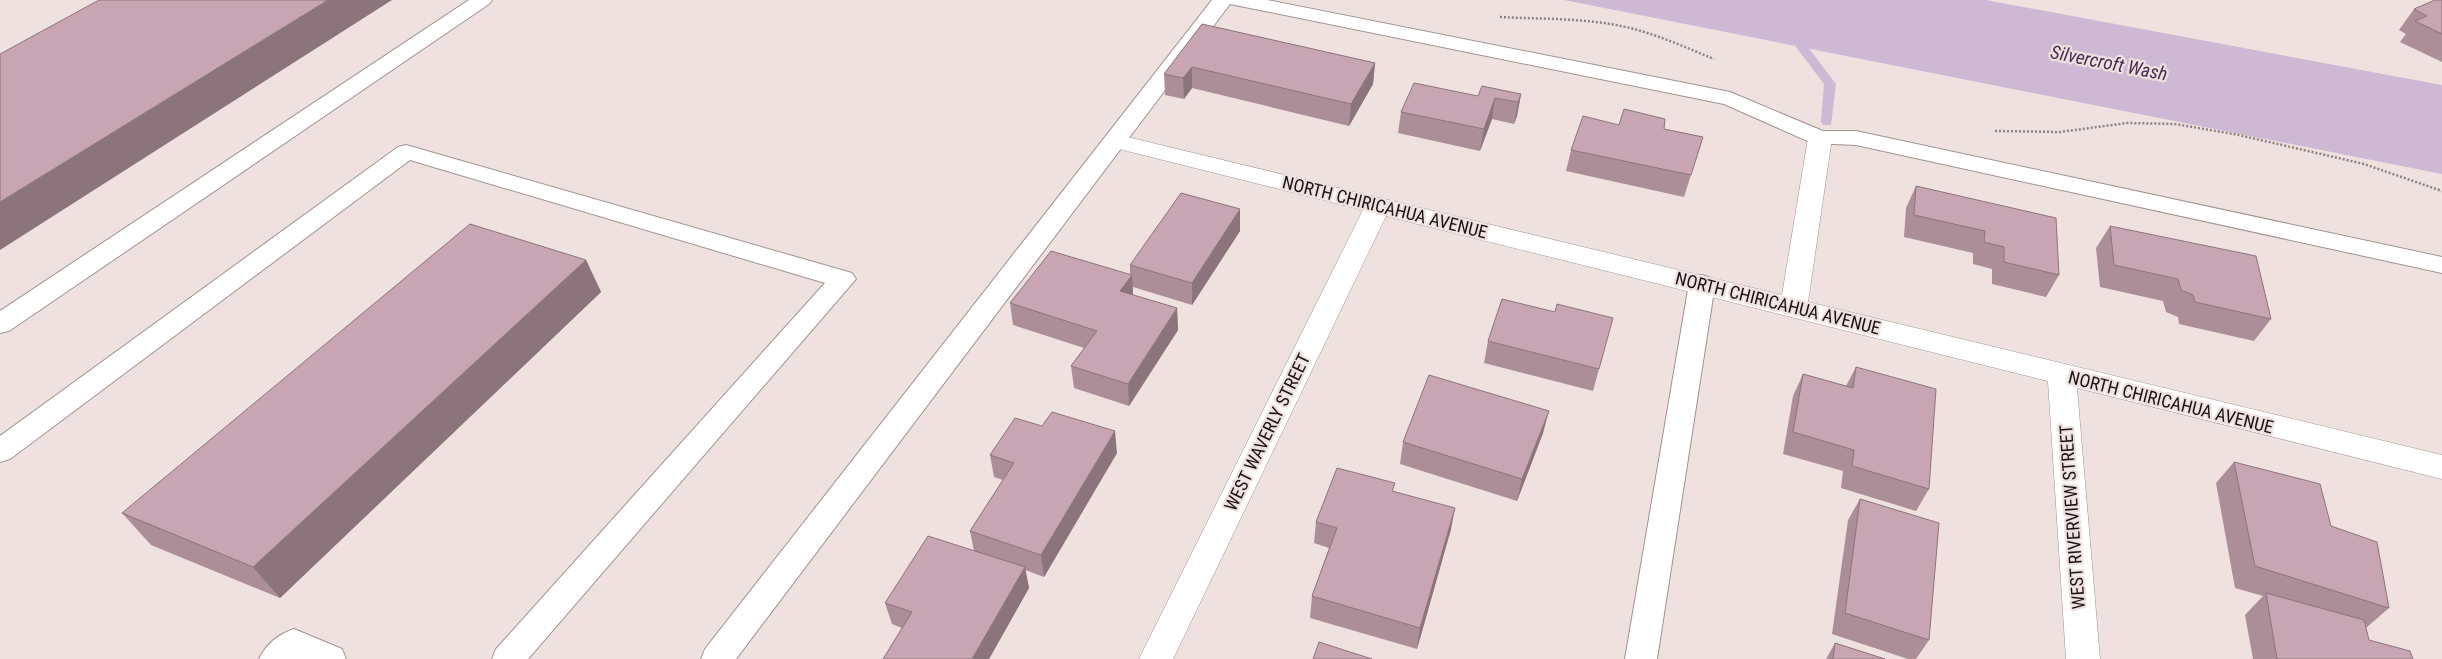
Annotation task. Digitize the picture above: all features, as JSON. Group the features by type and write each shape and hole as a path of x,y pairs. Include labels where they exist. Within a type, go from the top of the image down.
{"street":[{"path":"1794,306 1820,138"},
{"name":"NORTH CHIRICAHUA AVENUE","path":"1114,141 1794,306 2062,375 2442,467"},
{"name":"WEST WAVERLY STREET","path":"1156,659 1378,206"},
{"name":"WEST RIVERVIEW STREET","path":"2062,375 2083,659"}],"lane":[{"path":"0,324 482,0"},
{"path":"717,659 1222,0"},
{"path":"1236,0 1730,99 1820,138 1856,138 2442,265"},
{"path":"0,451 406,152 843,279 508,659"},
{"path":"1641,659 1702,284"},
{"path":"275,659 294,643 330,659"}],"path":[{"path":"1499,16 1595,22 1618,26 1659,37 1721,62"},
{"path":"1988,130 2060,132 2128,122 2175,124 2239,135 2364,164 2442,191"}],"water":[{"name":"Silvercroft Wash","path":"1564,0 1986,0 2442,85 2442,174"}],"building":[{"path":"99,0 328,0 0,202 0,54"},
{"path":"2435,0 2442,0 2442,34 2415,21 2427,16 2414,9"},
{"path":"1202,24 1375,63 1351,104 1192,67 1183,78 1164,74"},
{"path":"1414,83 1478,96 1482,86 1521,94 1518,102 1495,98 1484,129 1401,112"},
{"path":"1624,109 1665,119 1664,129 1703,137 1691,175 1571,150 1583,116 1619,125"},
{"path":"1916,186 2056,218 2059,275 2004,262 2004,247 1984,242 1985,231 1914,215"},
{"path":"1181,193 1240,209 1192,283 1130,265"},
{"path":"470,224 586,260 253,567 122,513"},
{"path":"2110,226 2256,256 2271,319 2195,302 2193,295 2181,290 2178,279 2114,265"},
{"path":"1051,251 1132,275 1120,291 1177,308 1128,384 1071,366 1097,331 1010,303"},
{"path":"1502,299 1555,312 1557,304 1613,318 1599,369 1488,341"},
{"path":"1856,367 1936,389 1929,489 1852,466 1854,450 1793,432 1803,374 1853,388"},
{"path":"1429,375 1549,411 1522,479 1403,442"},
{"path":"1052,412 1115,431 1041,555 970,531 1014,463 990,455 1015,418 1042,426"},
{"path":"2234,462 2320,484 2331,526 2377,542 2389,608 2255,566"},
{"path":"1337,468 1395,483 1392,491 1455,508 1420,628 1312,596 1337,528 1316,522"},
{"path":"1860,499 1939,523 1929,640 1845,613"},
{"path":"928,536 1025,567 972,659 883,659 912,612 885,603"},
{"path":"2266,593 2364,620 2369,640 2410,651 2413,659 2277,659"},
{"path":"1319,642 1372,659 1313,659"},
{"path":"1835,643 1885,659 1833,659"}],"waterway":[{"path":"1790,31 1830,84 1827,122"}]}
